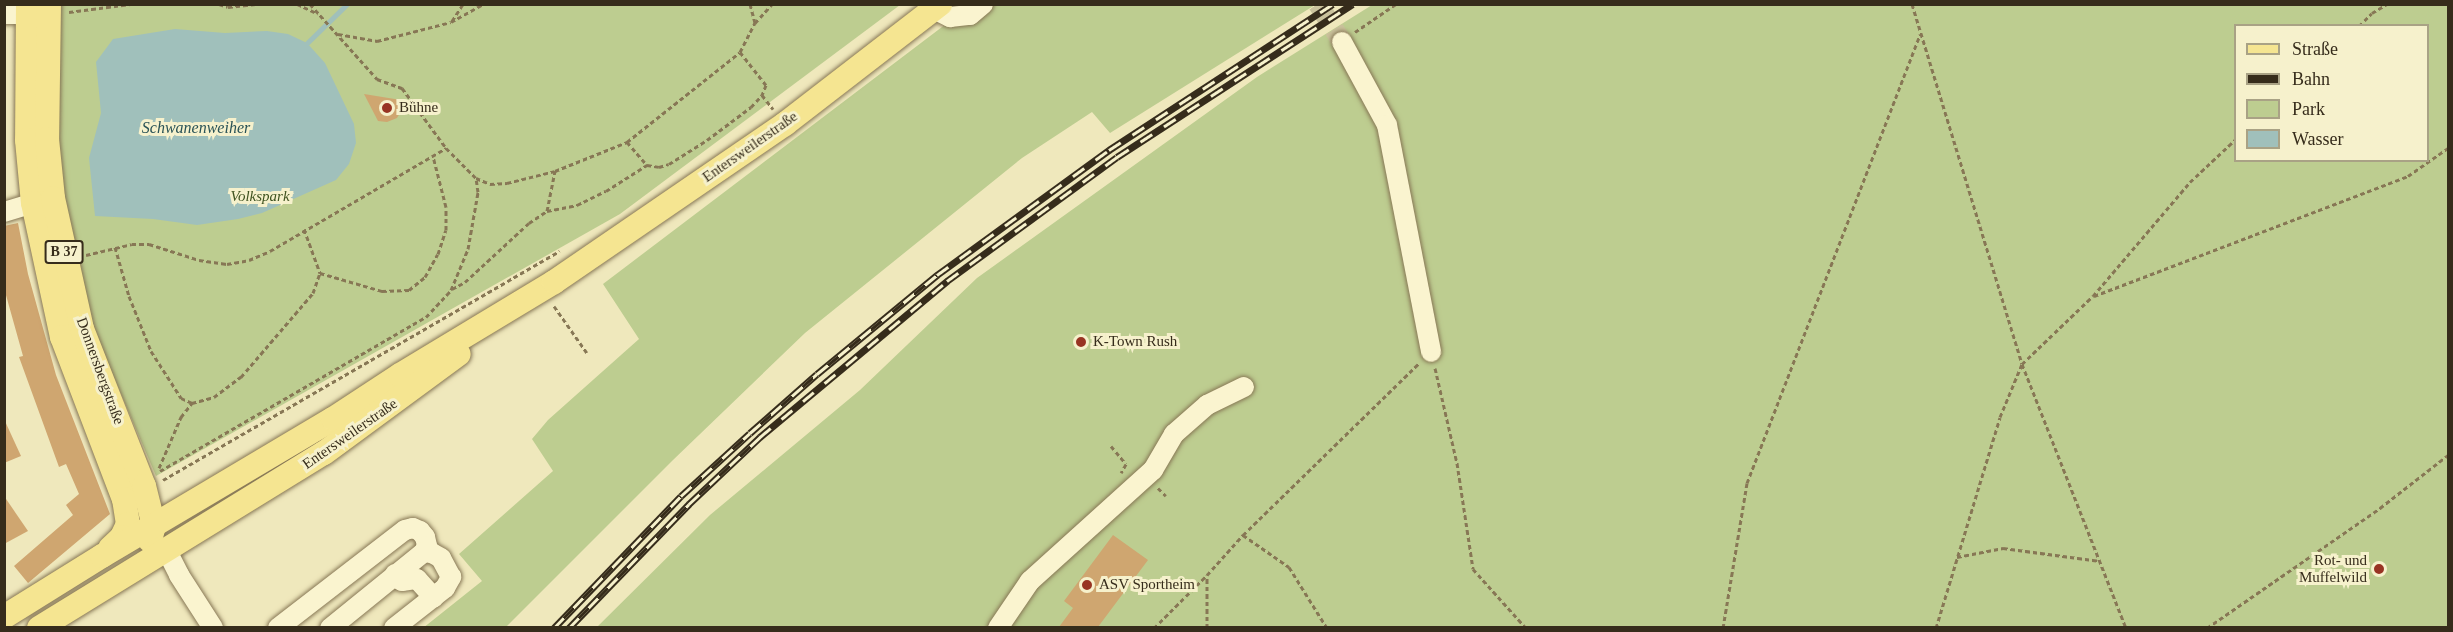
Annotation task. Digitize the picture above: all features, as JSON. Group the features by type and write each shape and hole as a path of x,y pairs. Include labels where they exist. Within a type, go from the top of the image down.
{"main road":[{"name":"Entersweilerstraße","path":"117,578 214,523 324,453 413,390 554,282 785,124 937,7"},
{"name":"Donnersbergstraße","path":"36,10 27,140 33,203 62,337 124,499 128,524 122,537 102,556"},
{"name":"Donnersbergstraße","path":"36,10 46,139 57,220 82,328 144,486 154,526"},
{"name":"Entersweilerstraße","path":"102,556 333,419 399,375 554,282"},
{"path":"124,499 154,526 166,549"},
{"path":"39,627 117,578 143,554 154,526"},
{"name":"B 37","path":"4,617 102,556"}],"street":[{"path":"937,7 950,17 970,15 983,4"},
{"path":"1342,42 1387,125 1431,351"},
{"path":"4,212 33,203"},
{"path":"998,627 1030,581 1153,470 1173,434 1208,405 1244,387"},
{"path":"278,627 405,530 413,528 425,537 427,546 424,552 395,574 340,624 323,593"},
{"path":"166,549 182,580 213,627"},
{"path":"394,627 434,598 445,588 451,577 441,558 432,552 424,552"},
{"path":"395,574 402,581 417,579 434,598"}],"path":[{"path":"36,10 130,4"},
{"path":"219,4 228,7 258,4"},
{"path":"297,4 320,15"},
{"path":"310,4 377,79 402,88 446,148 476,178 490,184 507,183 555,171 627,142 740,52 755,23 772,4"},
{"path":"451,22 463,4"},
{"path":"336,34 377,41 451,22 483,4"},
{"path":"750,4 755,23"},
{"path":"1342,42 1395,4"},
{"path":"1912,4 2022,364 2126,627"},
{"path":"2360,24 2387,4"},
{"path":"1723,627 1748,483 1921,32"},
{"path":"627,142 647,165 659,167 669,164 707,140 751,107 766,85 740,52"},
{"path":"762,94 774,111"},
{"path":"1936,627 2000,417 2022,364 2093,296 2190,182 2234,140"},
{"path":"86,255 115,247 149,244 199,260 227,264 249,260 270,251 304,229 446,148"},
{"path":"2429,161 2448,148"},
{"path":"320,273 382,291 409,290 418,285 438,254 446,230 446,207 433,156"},
{"path":"2093,296 2408,176 2428,162"},
{"path":"304,229 320,273 313,293 241,377 214,397 192,403 181,417 157,472 426,317 451,290 465,282 529,223 547,211 577,205 606,191 647,165"},
{"path":"547,211 555,171"},
{"path":"451,290 468,249 477,192 476,178"},
{"path":"115,247 129,296 151,351 181,398 192,403"},
{"path":"162,480 562,250"},
{"path":"554,282 554,308 587,354"},
{"path":"1154,627 1207,575 1243,535 1431,351"},
{"path":"1431,351 1457,463 1473,569 1526,627"},
{"path":"2207,627 2380,508 2448,455"},
{"path":"1243,535 1289,567 1327,627"},
{"path":"1958,557 2003,548 2100,561"},
{"path":"1207,575 1207,627"}],"green space":[{"name":"Volkspark","path":"58,5 900,5 620,214 156,476 95,333 77,268 56,136"},
{"path":"971,5 1315,5 1110,133 1092,112 1022,158 805,333 673,460 506,627 423,628 482,581 459,554 553,471 532,439 548,420 639,339 603,284"},
{"path":"1372,5 2448,5 2448,627 596,628 710,515 860,390 977,278 1257,77"}],"water":[{"name":"Schwanenweiher","path":"175,29 225,33 267,31 288,34 307,43 325,63 354,124 356,143 349,164 336,180 262,213 238,219 197,225 153,219 95,216 89,158 101,113 96,62 113,39"}],"building":[{"name":"Bühne","path":"364,94 407,101 397,118 387,122 378,121"},
{"path":"18,223 28,274 56,375 110,514 28,583 14,566 73,515 66,505 79,494 66,464 59,467 19,357 23,356 4,288 4,226"},
{"path":"4,419 21,456 4,463"},
{"path":"4,496 28,531 4,544"},
{"path":"1113,535 1148,560 1098,627 1059,627 1073,608 1064,601"}],"waterway":[{"path":"307,43 347,4"}],"tunnel":[{"path":"1318,4 1342,42"}],"railway":[{"path":"554,628 681,496 817,374 937,275 1109,150 1333,4"},
{"path":"569,628 689,504 760,437 947,281 1117,157 1353,4"}],"place":[{"name":"Bühne","path":"387,108"},
{"name":"K-Town Rush","path":"1081,342"},
{"name":"Rot- und Muffelwild","path":"2379,569"},
{"name":"ASV Sportheim","path":"1087,585"}]}
